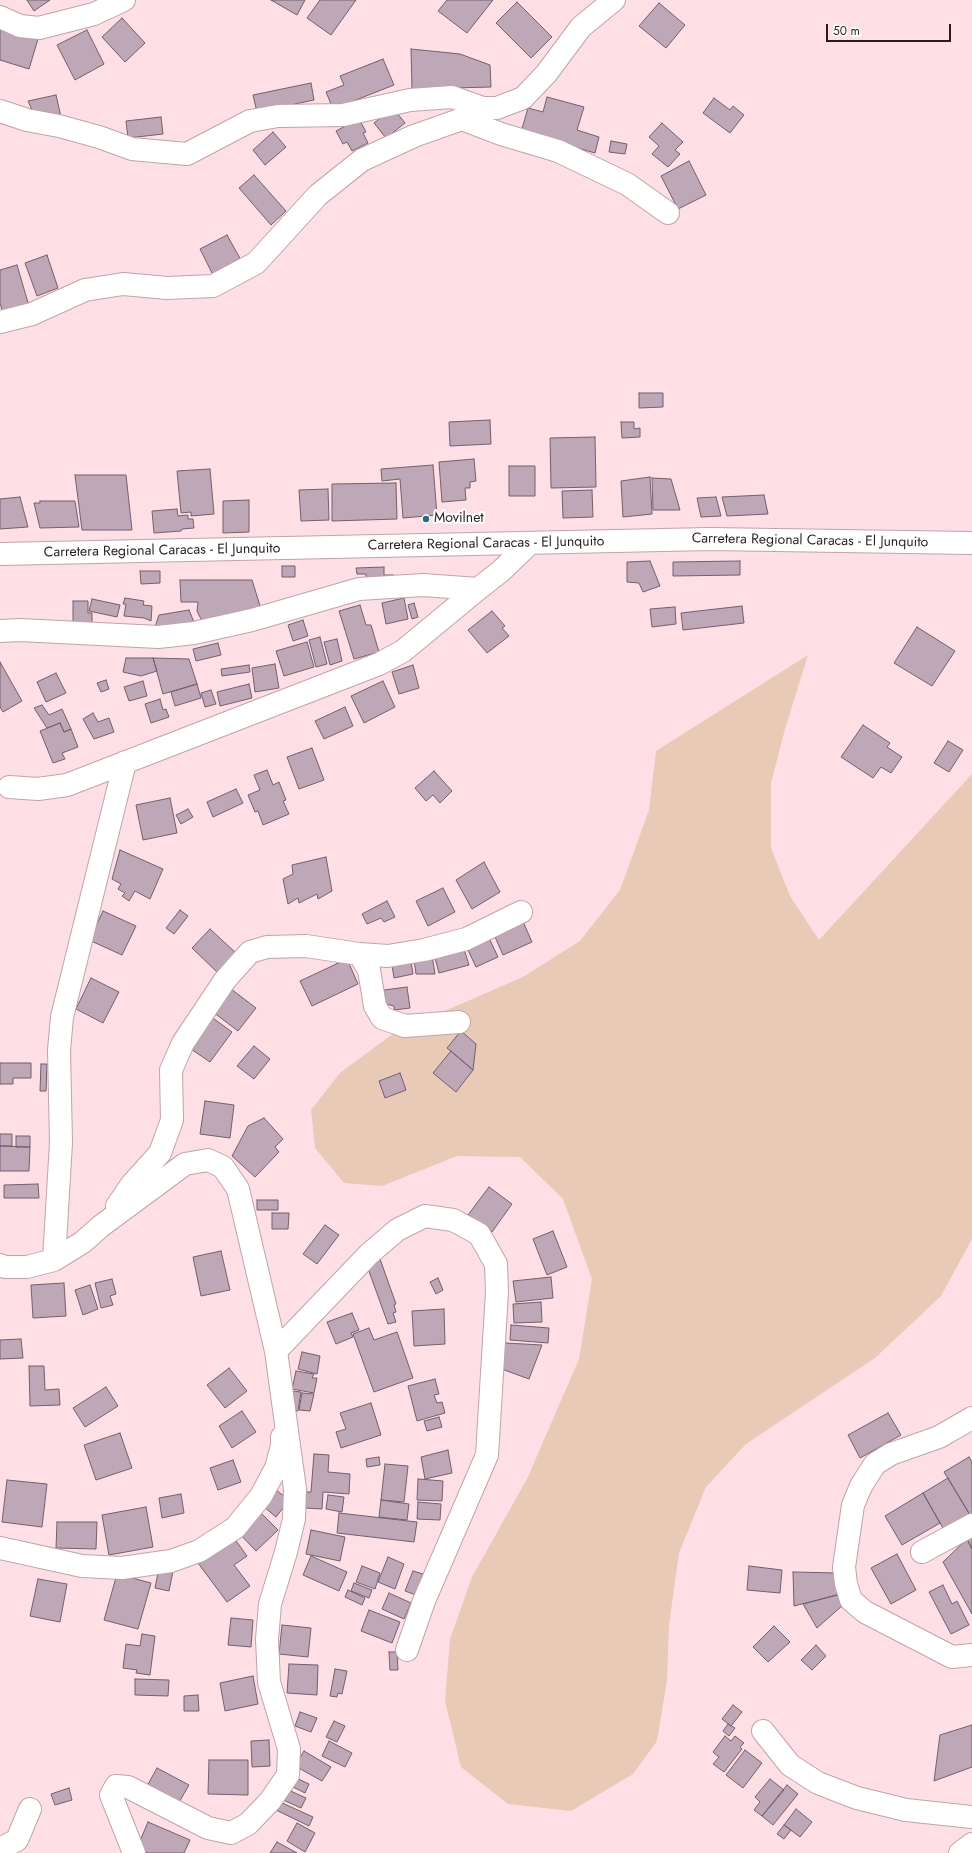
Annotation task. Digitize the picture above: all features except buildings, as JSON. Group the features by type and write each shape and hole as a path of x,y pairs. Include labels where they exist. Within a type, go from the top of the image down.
{"street":[{"path":"0,17 20,26 39,28 94,14 124,0"},
{"path":"0,111 27,120 59,126 100,137 132,148 187,154 250,121 278,116 343,115 410,100 452,97 483,108 497,108 523,98 546,74 581,27 614,0"},
{"path":"0,322 32,314 85,290 123,284 167,288 213,286 256,263 318,195 362,160 414,136 462,119 483,108"},
{"path":"462,119 502,134 558,151 626,184 668,213"},
{"name":"Carretera Regional Caracas - El Junquito","path":"0,554 710,539 972,543"},
{"path":"9,788 38,789 67,785 379,664 403,651 501,572 530,543"},
{"path":"0,631 20,630 158,637 194,633 252,620 359,589 423,585 478,589"},
{"path":"54,1260 61,1143 59,1050 62,1017 125,762"},
{"path":"101,1226 132,1184 160,1153 172,1120 171,1070 183,1043 225,980 250,952 267,947 306,946 359,954 388,956 424,950 466,939 521,912"},
{"path":"359,954 369,970 375,1006 382,1018 405,1026 459,1022"},
{"path":"0,1265 5,1267 27,1267 54,1260 83,1242 101,1226 185,1164 208,1160 223,1167 238,1188 276,1351 295,1489 294,1519 286,1552 270,1604 267,1639 269,1682 289,1749 288,1775 270,1801 248,1824 231,1833 208,1828 128,1787 116,1786 111,1796 134,1853"},
{"path":"276,1351 369,1254 397,1230 425,1216 453,1220 479,1234 496,1264 498,1292 487,1455 424,1601 407,1650"},
{"path":"0,1548 82,1566 122,1568 171,1561 199,1551 235,1528 262,1496 276,1468 282,1446 283,1406"},
{"path":"972,1418 939,1437 891,1454 875,1464 861,1486 852,1505 844,1567 846,1584 851,1600 865,1612 952,1657 972,1655"},
{"path":"922,1552 972,1525"},
{"path":"763,1731 790,1765 818,1782 858,1798 906,1810 972,1817"},
{"path":"0,1849 17,1840 30,1809"},
{"path":"960,1853 972,1844"}],"shaded area":[{"path":"808,655 785,729 771,783 771,848 790,896 819,940 972,774 972,1239 941,1296 875,1358 746,1444 706,1487 679,1553 669,1625 667,1680 657,1741 633,1774 571,1811 508,1804 461,1767 445,1701 450,1639 472,1577 527,1479 579,1359 592,1279 563,1199 520,1157 457,1156 382,1186 344,1183 315,1148 311,1110 340,1073 394,1033 523,977 580,941 620,890 649,810 656,751"}],"place":[{"name":"Movilnet","path":"426,519"}]}
